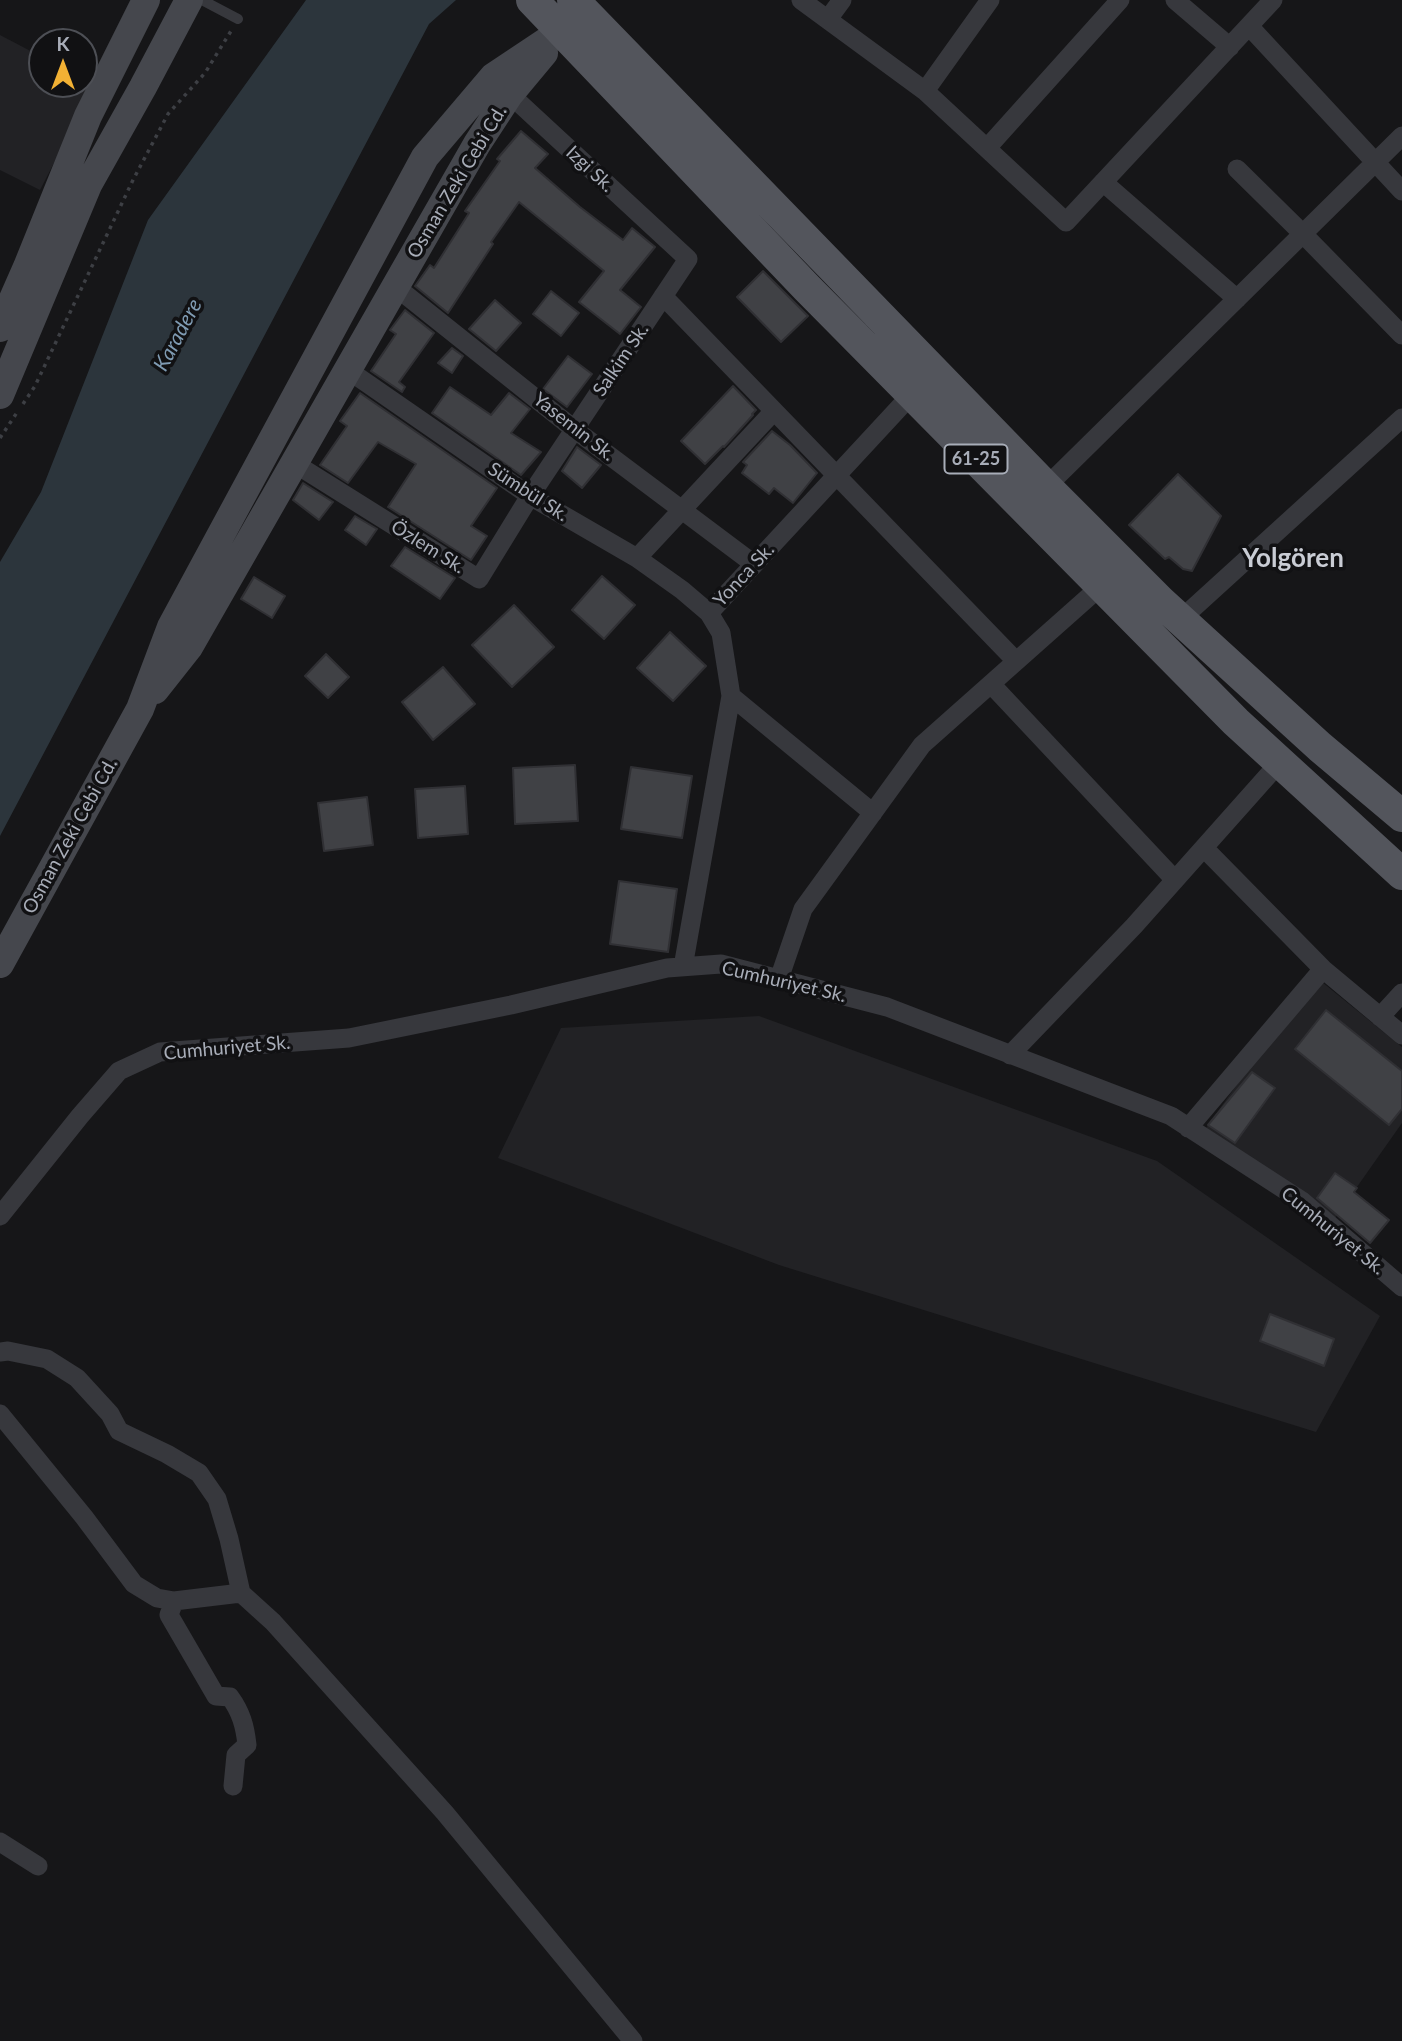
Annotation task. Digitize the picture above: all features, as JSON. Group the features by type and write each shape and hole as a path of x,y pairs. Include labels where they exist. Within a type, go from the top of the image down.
{"main road":[{"name":"61-25","path":"563,9 807,288 1236,722 1402,874"},
{"name":"61-25","path":"563,9 1180,620 1320,747 1402,816"}],"street":[{"path":"0,328 88,116 146,0"},
{"path":"0,395 88,185 188,0"},
{"path":"801,0 925,91 1066,222 1273,0"},
{"path":"828,19 842,0"},
{"path":"925,91 990,0"},
{"path":"987,148 1119,0"},
{"path":"1175,0 1230,47"},
{"name":"Osman Zeki Cebi Cd.","path":"0,964 140,709 171,627 425,157 501,86 563,9"},
{"path":"1249,26 1402,191"},
{"name":"Osman Zeki Cebi Cd.","path":"140,709 189,648 477,144 501,86"},
{"name":"Izgi Sk.","path":"501,86 688,259"},
{"path":"1046,487 1402,136"},
{"path":"1237,169 1402,335"},
{"path":"1103,182 1237,299"},
{"name":"Salkim Sk.","path":"530,496 688,259"},
{"name":"Yasemin Sk.","path":"396,287 575,429 754,564"},
{"path":"663,296 1016,661"},
{"name":"Sümbül Sk.","path":"348,370 530,496 637,558 709,613"},
{"name":"Yonca Sk.","path":"683,967 731,696 721,633 709,613 912,394"},
{"path":"637,558 774,411"},
{"path":"1180,620 1402,418"},
{"name":"Özlem Sk.","path":"295,463 478,579 530,496"},
{"path":"779,979 803,909 922,746 1101,586"},
{"path":"991,684 1175,880"},
{"path":"731,696 873,813"},
{"path":"1010,1055 1134,926 1280,762"},
{"path":"1204,848 1323,969 1402,1035"},
{"name":"Cumhuriyet Sk.","path":"0,1216 119,1071 160,1052 349,1038 511,1005 667,968 721,964 887,1007 1171,1116 1302,1202 1402,1287"},
{"path":"1188,1128 1323,969"},
{"path":"1380,1017 1402,993"},
{"path":"0,1352 8,1351 47,1359 77,1378 110,1414 119,1431 199,1473 217,1499 241,1593 273,1622 445,1813 633,2041"},
{"path":"0,1414 84,1517 134,1584 157,1598 174,1601 241,1593"},
{"path":"174,1601 169,1615 216,1696 230,1697 239,1709 247,1745 236,1755 233,1786"},
{"path":"0,1842 38,1866"}],"lane":[{"path":"202,0 238,19"}],"path":[{"path":"0,438 35,386 127,192 168,114 205,73 238,19"}],"shaded area":[{"path":"0,35 28,50 28,98 88,98 40,190 0,170"},
{"path":"1322,982 1402,1047 1402,1123 1333,1221 1206,1128 1248,1069"},
{"path":"759,1016 1157,1161 1380,1316 1316,1432 779,1265 498,1158 561,1028"}],"water":[{"name":"Karadere","path":"306,0 456,0 429,24 0,836 0,562 41,492 148,220"}],"building":[{"path":"521,131 548,154 535,168 580,207 623,240 632,228 655,247 620,290 641,307 620,334 579,302 604,271 519,202 448,313 415,286 430,265 434,268 469,213 465,211 500,161 497,159"},
{"path":"763,271 808,316 781,342 737,297"},
{"path":"551,291 579,313 561,336 533,314"},
{"path":"495,300 521,323 496,351 469,329"},
{"path":"405,310 434,333 399,382 405,387 402,392 371,371 396,334 390,330"},
{"path":"452,348 463,356 452,373 438,363"},
{"path":"568,356 592,374 567,407 543,389"},
{"path":"733,386 756,410 724,447 705,464 681,441"},
{"path":"450,387 491,415 509,393 530,409 511,433 541,452 521,475 432,413"},
{"path":"360,393 497,488 471,526 487,536 471,560 388,507 416,464 378,442 348,483 320,465 347,426 340,421"},
{"path":"772,431 817,473 793,503 774,488 769,494 742,473 747,465 743,462"},
{"path":"577,447 601,465 582,488 562,471"},
{"path":"1178,474 1221,516 1192,571 1183,569 1169,557 1165,559 1129,525"},
{"path":"303,483 333,502 319,520 293,500"},
{"path":"355,516 377,529 366,545 345,530"},
{"path":"405,547 455,578 440,599 391,566"},
{"path":"602,576 635,605 604,639 572,610"},
{"path":"254,577 285,596 272,618 241,599"},
{"path":"514,605 554,647 512,687 472,645"},
{"path":"670,632 706,666 673,701 637,668"},
{"path":"326,654 349,677 328,698 305,676"},
{"path":"443,667 475,704 433,740 402,702"},
{"path":"575,765 578,821 515,824 513,768"},
{"path":"631,767 692,776 682,838 621,829"},
{"path":"465,786 468,834 418,838 415,789"},
{"path":"367,797 373,845 324,851 318,803"},
{"path":"619,881 677,889 668,952 610,944"},
{"path":"1326,1010 1402,1071 1402,1109 1389,1125 1295,1049"},
{"path":"1252,1072 1275,1088 1235,1143 1208,1125"},
{"path":"1335,1173 1357,1188 1354,1192 1389,1220 1370,1243 1317,1198"},
{"path":"1270,1314 1334,1339 1324,1366 1260,1341"}],"district":[{"name":"Yolgören","path":"1293,559"}]}
